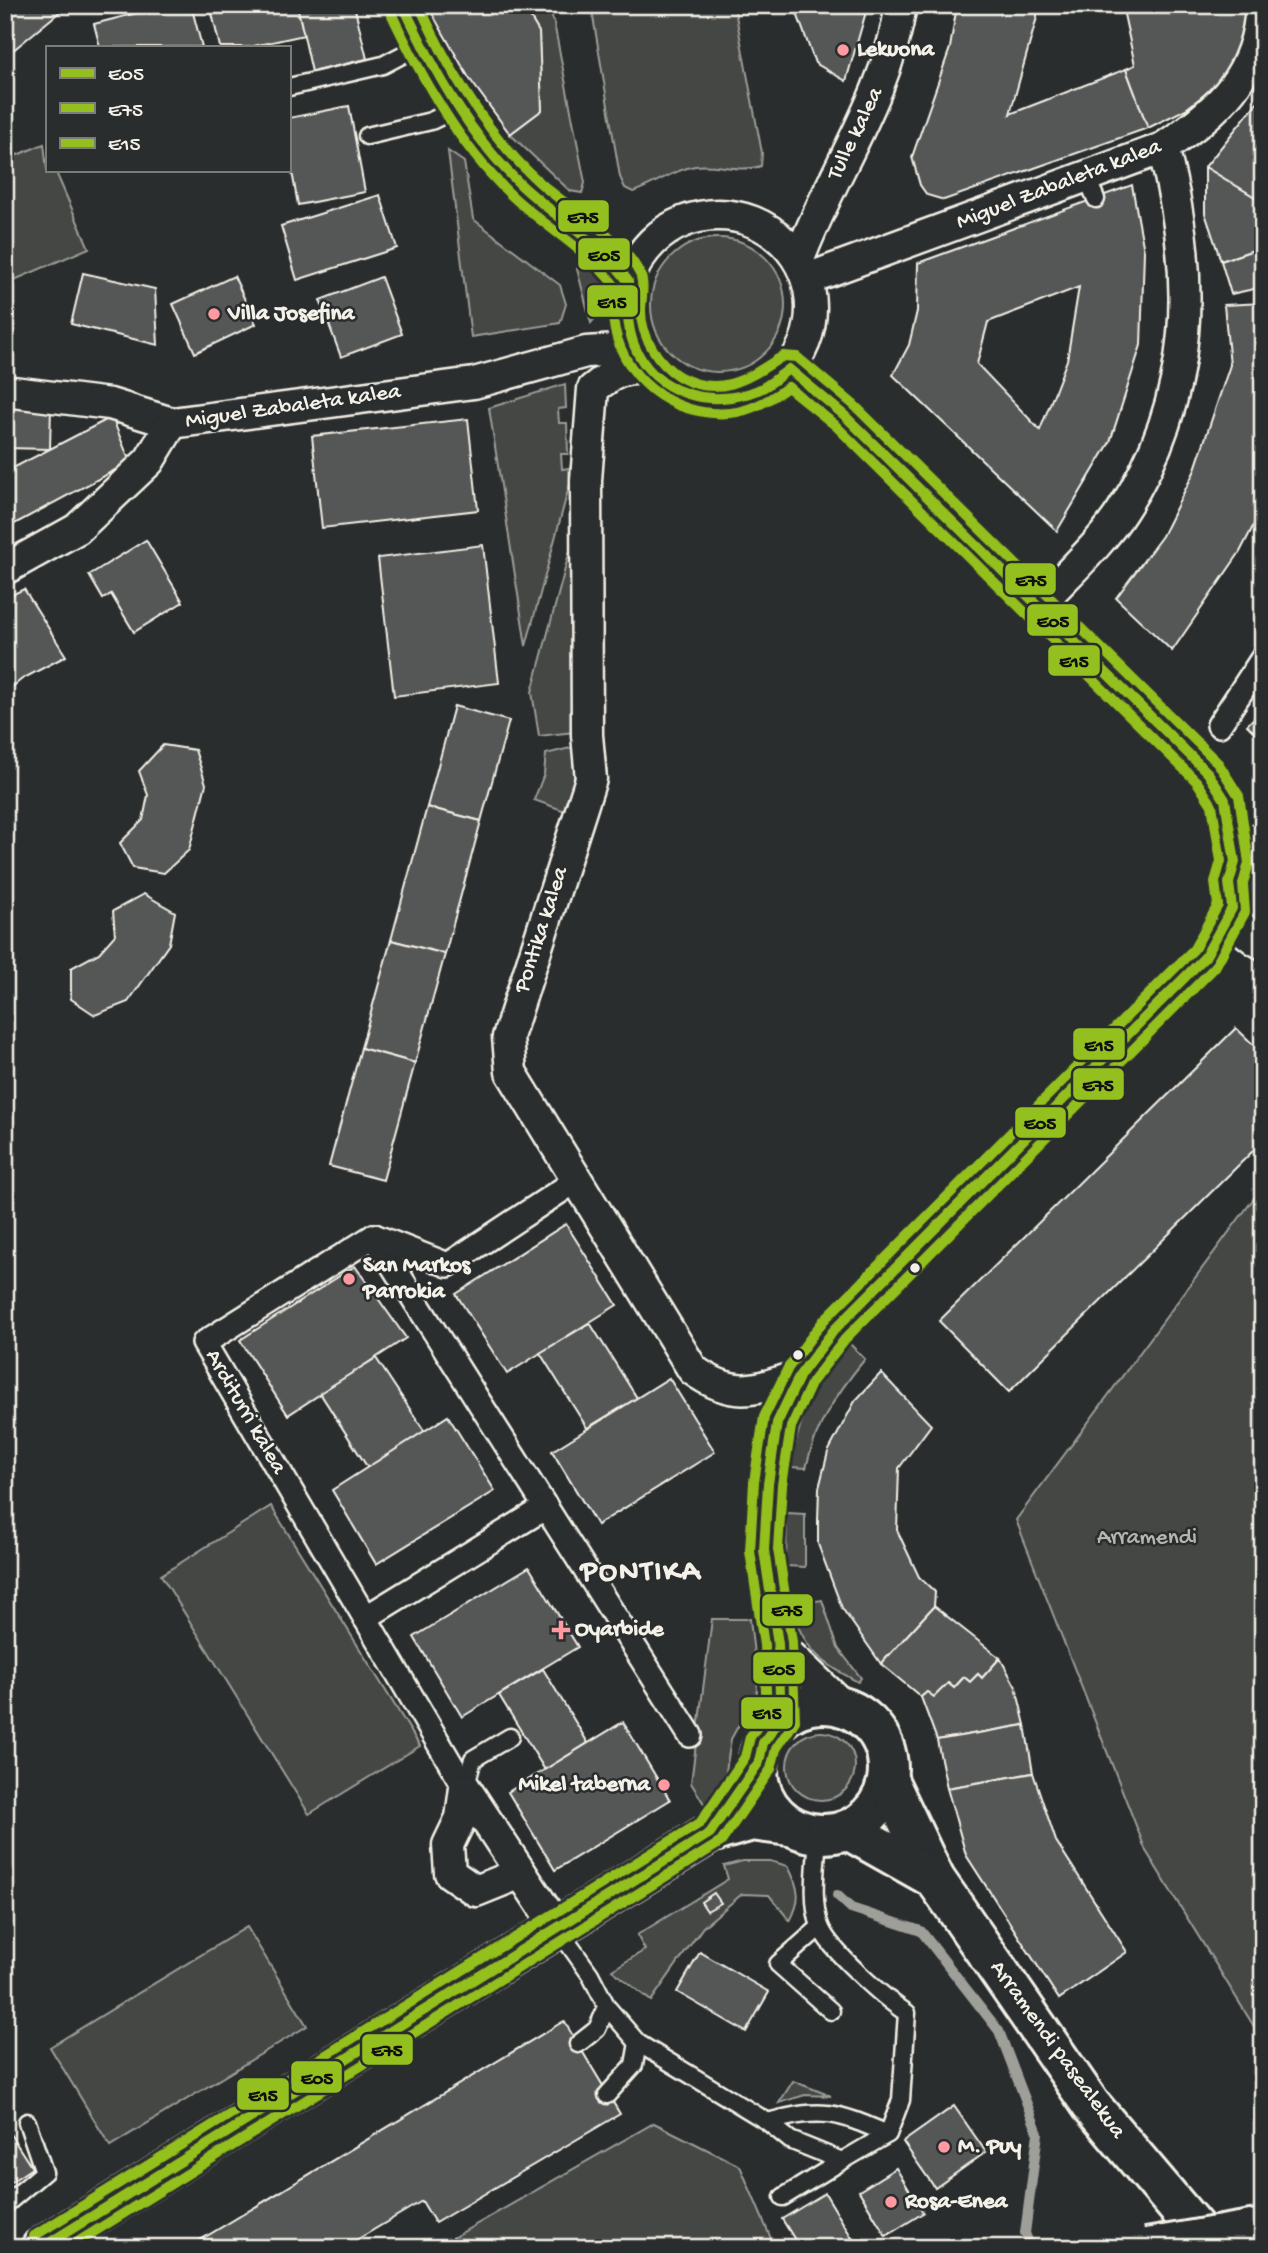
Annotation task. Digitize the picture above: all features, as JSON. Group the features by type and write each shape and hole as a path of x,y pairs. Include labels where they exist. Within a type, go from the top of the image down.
{"main road":[{"path":"41,2248 710,1833 752,1821 818,1830 868,1816 881,1798 888,1780 888,1757 883,1742 862,1716 842,1705 825,1703 802,1706 781,1718 766,1735 759,1751 758,1781 769,1807 818,1830"},
{"path":"710,1833 759,1762"},
{"name":"Arramendi pasealekua","path":"888,1780 936,1879 1091,2105 1212,2248"},
{"name":"Arramendi pasealekua","path":"818,1830 936,1879"},
{"path":"1147,2248 1263,2228"}],"street":[{"path":"403,5 421,45 460,107 518,182 617,263 628,281"},
{"name":"Tulle kalea","path":"803,269 812,224 881,85 901,5"},
{"name":"Miguel Zabaleta kalea","path":"803,269 1091,187 1163,148 1206,120 1244,76 1261,22"},
{"path":"1038,606 1122,511 1167,418 1180,372 1185,302 1182,249 1176,195 1163,148"},
{"path":"706,215 736,215 764,225 787,244 803,269 813,314 802,351 775,383 756,393 723,401 681,394 668,387 641,359 626,327 625,300 628,281 640,256 660,234 685,220 706,215"},
{"name":"Miguel Zabaleta kalea","path":"5,569 77,529 149,461 172,423 474,383 586,352 641,359"},
{"name":"Pontika kalea","path":"641,359 630,367 611,374 593,389 586,480 587,736 591,779 508,1037 511,1072 693,1370 723,1388 751,1391 800,1375"},
{"path":"789,369 844,415 1208,774 1225,800 1235,862"},
{"path":"5,391 110,404 172,423"},
{"path":"1219,725 1263,658"},
{"path":"1225,800 1263,823"},
{"path":"1261,943 1242,927 1232,908 1229,883 1235,862 1247,845 1263,836"},
{"path":"781,1718 778,1644 764,1550 768,1484 777,1423 800,1375 834,1330 1205,957 1232,908"},
{"path":"1205,957 1261,943"},
{"path":"374,1236 448,1265 577,1180"},
{"path":"374,1236 690,1735"},
{"name":"Arditurri kalea","path":"374,1236 204,1343 465,1788 558,1929"},
{"path":"365,1618 546,1507"},
{"path":"778,1644 842,1705"},
{"path":"465,1788 461,1818 448,1845 450,1873 476,1891 521,1873"}],"lane":[{"path":"290,87 383,65 421,45"},
{"path":"367,136 432,121 460,107"},
{"path":"465,1788 473,1759 510,1737"},
{"path":"783,2197 888,2134 901,2100 906,2012 886,1999 820,1927 817,1912 818,1830"},
{"path":"820,1927 778,1964 831,2011"},
{"path":"558,1929 590,1974 607,2007 624,2030 638,2043 768,2122 790,2140 842,2161"},
{"path":"578,2044 597,2029 607,2007"},
{"path":"607,2095 634,2065 638,2043"},
{"path":"768,2122 807,2111 846,2116 888,2134"},
{"path":"5,2205 44,2172 27,2122"}],"green space":[{"path":"523,5 548,5 554,23 585,183 582,193 570,191 510,134 542,110 539,32"},
{"path":"591,5 734,5 762,153 761,166 745,169 695,166 633,192 625,188 620,177"},
{"path":"44,144 46,172 56,172 89,248 5,284 5,160"},
{"path":"448,151 464,162 473,219 560,285 566,304 560,323 471,337"},
{"path":"718,238 744,243 766,257 780,279 785,305 780,331 766,353 744,367 718,372 692,367 670,353 656,331 651,305 656,279 670,257 692,243"},
{"path":"586,257 600,271 605,288 602,306 591,323 577,269"},
{"path":"565,384 566,408 558,409 559,423 567,423 568,454 561,454 562,469 569,468 570,483 526,646 489,408"},
{"path":"570,550 574,732 539,736 532,692"},
{"path":"574,747 574,780 565,811 534,800 544,774 546,754"},
{"path":"1263,847 1263,928 1247,908 1243,888 1249,868"},
{"name":"Arramendi","path":"1263,1186 1263,2041 1146,1851 1016,1520"},
{"path":"849,1343 865,1359 829,1410 810,1452 806,1468 791,1467 799,1430 810,1400 826,1372"},
{"path":"271,1506 420,1746 309,1814 161,1575"},
{"path":"787,1513 805,1514 805,1567 786,1566"},
{"path":"822,1600 838,1648 861,1678 858,1682 832,1667 814,1652 801,1633 789,1605"},
{"path":"712,1619 750,1619 758,1690 731,1739 724,1784 717,1800 708,1810 691,1783"},
{"path":"814,1732 828,1732 840,1737 850,1747 855,1766 850,1785 840,1795 828,1800 814,1800 802,1795 792,1785 787,1773 787,1759 792,1747 802,1737"},
{"path":"743,1861 770,1861 788,1866 798,1894 790,1921 769,1895 742,1894 703,1927 651,2001 612,1970 645,1950 637,1935 728,1879 724,1866"},
{"path":"247,1927 307,2026 110,2146 50,2047"},
{"path":"793,2081 831,2096 805,2095 779,2103"},
{"path":"654,2123 740,2166 775,2248 435,2248"}],"building":[{"path":"5,5 68,5 5,57"},
{"path":"168,5 191,5 202,46 100,46 94,24"},
{"path":"210,5 297,5 304,35 254,46 220,46"},
{"path":"297,5 354,5 367,59 312,72"},
{"path":"427,5 523,5 539,32 542,110 510,134 469,78"},
{"path":"794,5 868,5 846,81 815,63"},
{"path":"957,5 1037,5 1037,17 1010,114 1126,69 1148,128 944,200 927,195 920,185 912,157 950,48"},
{"path":"1122,5 1248,5 1237,50 1218,84 1186,109 1148,128 1126,69 1135,65"},
{"path":"1263,95 1263,202 1205,167"},
{"path":"349,106 365,192 298,205 290,161 290,118"},
{"path":"1205,167 1263,202 1263,247 1221,261 1205,213"},
{"path":"1132,185 1144,251 1141,345 1110,442 1057,531 893,375 909,345 917,311 918,263","holes":["1079,287 1067,360 1040,430 977,364 988,322"]},
{"path":"380,195 397,248 297,280 281,226"},
{"path":"1263,247 1263,287 1231,294 1221,261"},
{"path":"83,273 155,289 158,345 71,324"},
{"name":"Villa Josefina","path":"234,276 256,324 195,353 173,304"},
{"path":"381,277 402,334 341,357 320,300"},
{"path":"1263,303 1263,507 1240,552 1172,651 1116,598 1162,536 1194,472 1230,365 1224,305"},
{"path":"5,404 51,405 50,449 5,448"},
{"path":"112,417 130,462 5,529 5,472"},
{"path":"468,419 478,510 322,528 312,436"},
{"path":"146,540 183,602 134,632 111,594 103,599 89,575"},
{"path":"483,545 499,683 394,696 378,558"},
{"path":"24,589 66,656 22,679 5,693 5,598"},
{"path":"454,706 509,721 481,821 427,807"},
{"path":"1263,709 1263,741 1247,725"},
{"path":"163,745 195,750 206,784 189,850 164,873 133,868 120,843 143,820 148,795 139,771"},
{"path":"427,807 481,821 445,954 391,940"},
{"path":"144,894 175,912 169,944 128,1002 95,1015 71,999 71,968 99,953 115,935 113,911"},
{"path":"391,940 445,954 415,1063 361,1048"},
{"path":"1236,1028 1263,1054 1263,1141 1009,1392 939,1321"},
{"path":"361,1048 415,1063 383,1180 329,1166"},
{"path":"566,1224 617,1305 507,1374 456,1294"},
{"path":"355,1266 406,1338 288,1415 240,1340"},
{"path":"590,1323 637,1398 587,1428 540,1353"},
{"path":"376,1358 425,1432 368,1468 320,1393"},
{"path":"881,1373 931,1425 899,1468 897,1530 919,1577 935,1592 934,1606 881,1664 842,1608 818,1544 818,1520 819,1488 828,1452 855,1401"},
{"path":"669,1378 715,1452 597,1525 552,1451"},
{"path":"448,1416 495,1491 376,1564 332,1490"},
{"path":"529,1567 578,1647 462,1717 414,1637"},
{"path":"934,1606 1000,1658 982,1678 978,1674 970,1682 964,1677 954,1688 948,1683 934,1697 927,1692 921,1697 881,1664"},
{"path":"1000,1658 1016,1687 1025,1725 937,1740 921,1697 927,1692 934,1697 948,1683 954,1688 964,1677 970,1682 978,1674 982,1678"},
{"path":"543,1669 588,1743 545,1770 499,1695"},
{"path":"623,1722 670,1800 555,1870 508,1792"},
{"path":"1025,1725 1033,1773 947,1788 937,1740"},
{"path":"1033,1773 1056,1841 1127,1952 1059,1999 966,1855 947,1788"},
{"path":"714,1893 721,1903 707,1911 701,1902"},
{"path":"700,1952 769,1992 746,2032 677,1992"},
{"path":"564,2021 620,2114 435,2223 422,2201 343,2248 187,2248"},
{"name":"M. Puy","path":"954,2106 986,2152 935,2188 903,2142"},
{"path":"5,2126 32,2168 5,2186"},
{"name":"Rosa-Enea","path":"896,2168 923,2213 886,2236 859,2191"},
{"path":"825,2193 852,2238 836,2248 800,2248 782,2219"}],"waterway":[{"path":"837,1895 851,1908 921,1931 999,2031 1038,2133 1025,2233 1031,2248"}],"transit line":[{"name":"E05","path":"41,2248 710,1833 759,1762 763,1743 781,1718 778,1644 764,1550 768,1484 777,1423 800,1375 834,1330 1205,957 1232,908 1229,883 1235,862 1225,800 1208,773 844,415 789,369 762,388 740,396 722,398 686,393 655,376 643,362 631,337 628,281 604,254 520,184 484,144 440,77 403,5"},
{"name":"E75","path":"68,2248 721,1842 771,1769 776,1749 795,1721 792,1642 778,1549 782,1485 791,1427 812,1382 845,1339 1215,967 1245,912 1243,884 1249,863 1239,796 1218,763 854,405 797,357 783,356 747,378 722,386 695,383 680,377 665,365 652,349 644,330 641,311 643,287 640,274 631,259 607,234 538,181 501,142 455,76 419,5"},
{"name":"E15","path":"34,2236 700,1823 745,1757 750,1737 767,1713 764,1645 750,1551 754,1482 764,1417 788,1368 824,1320 1194,949 1218,905 1215,882 1221,861 1212,805 1197,782 835,425 788,387 754,407 730,413 688,409 652,390 637,375 617,339 612,314 614,285 591,260 510,194 473,153 442,108 390,11"}],"place":[{"name":"Lekuona","path":"843,50"},
{"name":"Villa Josefina","path":"214,314"},
{"name":"San Markos Parrokia","path":"349,1279"},
{"name":"Oyarbide","path":"561,1630"},
{"name":"Mikel taberna","path":"664,1785"},
{"name":"M. Puy","path":"944,2147"},
{"name":"Rosa-Enea","path":"891,2202"}],"district":[{"name":"PONTIKA","path":"641,1573"}]}
